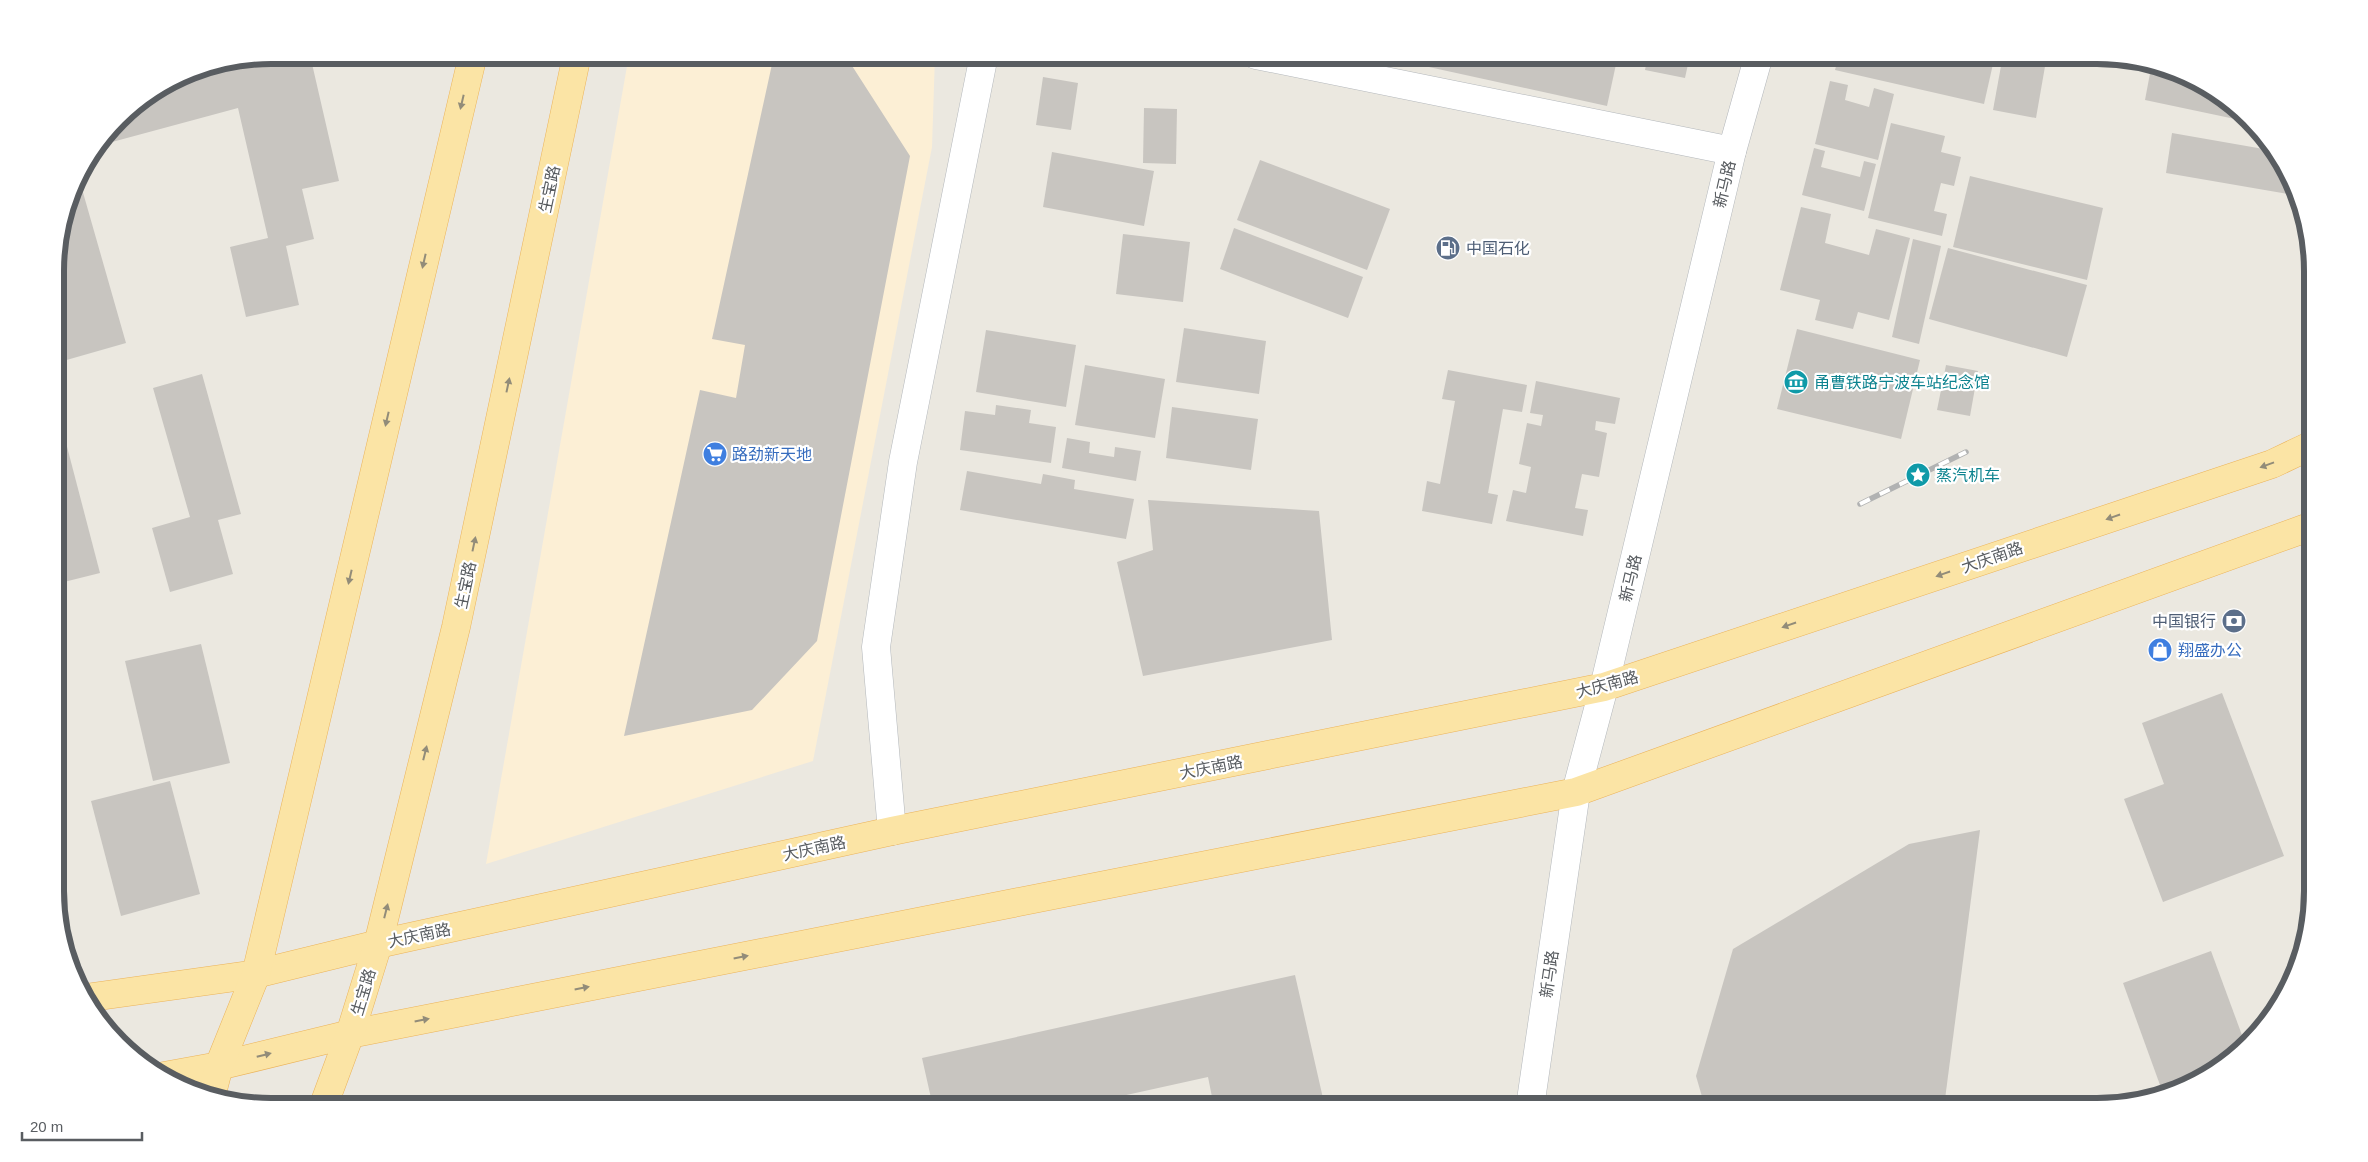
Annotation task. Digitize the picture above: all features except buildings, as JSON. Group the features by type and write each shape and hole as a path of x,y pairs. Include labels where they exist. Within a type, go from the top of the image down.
{"main road":[{"path":"213,1090 219,1066 256,974 471,64"},
{"name":"生宝路","path":"326,1098 350,1034 378,944 456,627 575,64"},
{"name":"大庆南路","path":"92,997 256,974 378,944 892,831 1604,687 2272,464 2304,449"},
{"path":"174,1074 219,1066 350,1034 1576,792 2304,529"}],"street":[{"path":"892,831 876,647 903,462 982,64"},
{"path":"1301,64 1732,151"},
{"name":"新马路","path":"1531,1098 1576,792 1604,687 1732,151 1756,64"}],"shaded area":[{"name":"路劲新天地","path":"627,64 935,64 932,147 813,761 486,864"}],"railway":[{"path":"1860,504 1966,452"}],"place":[{"name":"中国石化","path":"1448,248"},
{"name":"甬曹铁路宁波车站纪念馆","path":"1796,382"},
{"name":"路劲新天地","path":"715,454"},
{"name":"蒸汽机车","path":"1918,475"},
{"name":"中国银行","path":"2234,621"},
{"name":"翔盛办公","path":"2160,650"}]}
